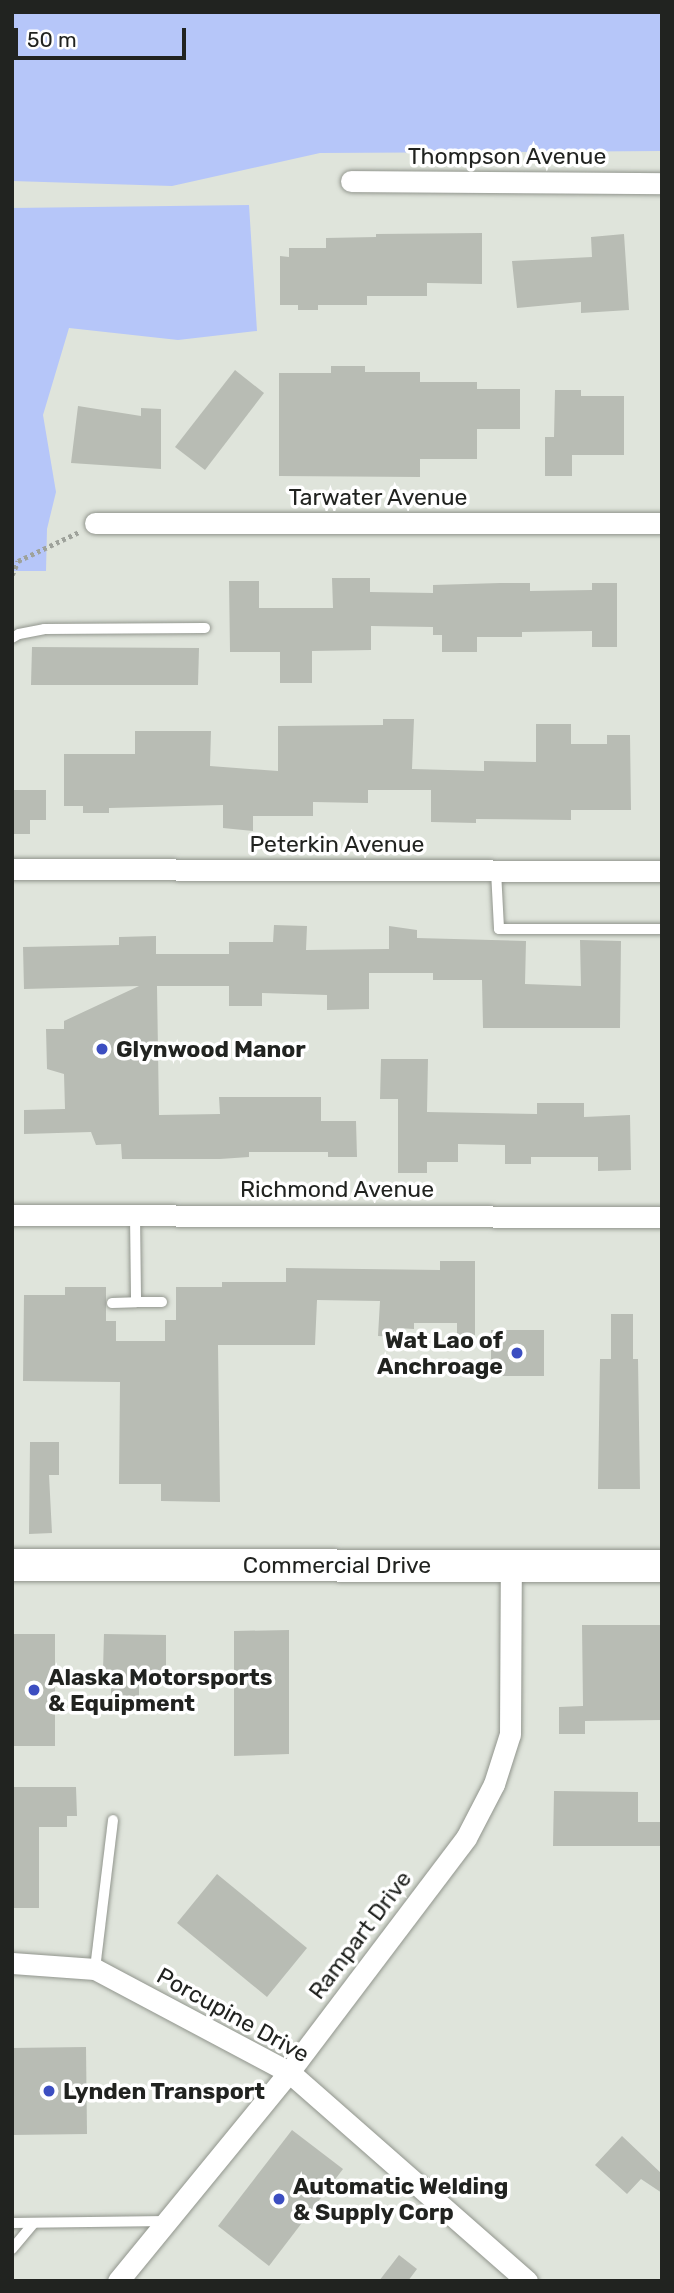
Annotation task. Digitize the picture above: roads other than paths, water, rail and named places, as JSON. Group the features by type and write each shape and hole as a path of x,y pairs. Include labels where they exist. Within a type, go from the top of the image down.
{"main road":[{"name":"Commercial Drive","path":"12,1565 662,1566"}],"street":[{"name":"Thompson Avenue","path":"351,181 662,183"},
{"name":"Tarwater Avenue","path":"95,523 662,523"},
{"name":"Peterkin Avenue","path":"12,869 662,870"},
{"name":"Richmond Avenue","path":"12,1215 662,1217"},
{"name":"Rampart Drive","path":"118,2281 289,2072 466,1838 494,1784 510,1734 512,1565"},
{"name":"Porcupine Drive","path":"12,1963 95,1969 289,2072 527,2281"}],"lane":[{"path":"12,638 44,629 205,628"},
{"path":"496,870 499,929 662,929"},
{"path":"135,1215 136,1302"},
{"path":"112,1303 162,1302"},
{"path":"95,1969 113,1820"},
{"path":"12,2223 167,2221"},
{"path":"12,2249 34,2223"}],"place":[{"name":"Glynwood Manor","path":"102,1049"},
{"name":"Wat Lao of Anchroage","path":"517,1353"},
{"name":"Alaska Motorsports & Equipment","path":"34,1690"},
{"name":"Lynden Transport","path":"49,2091"},
{"name":"Automatic Welding & Supply Corp","path":"279,2199"}]}
